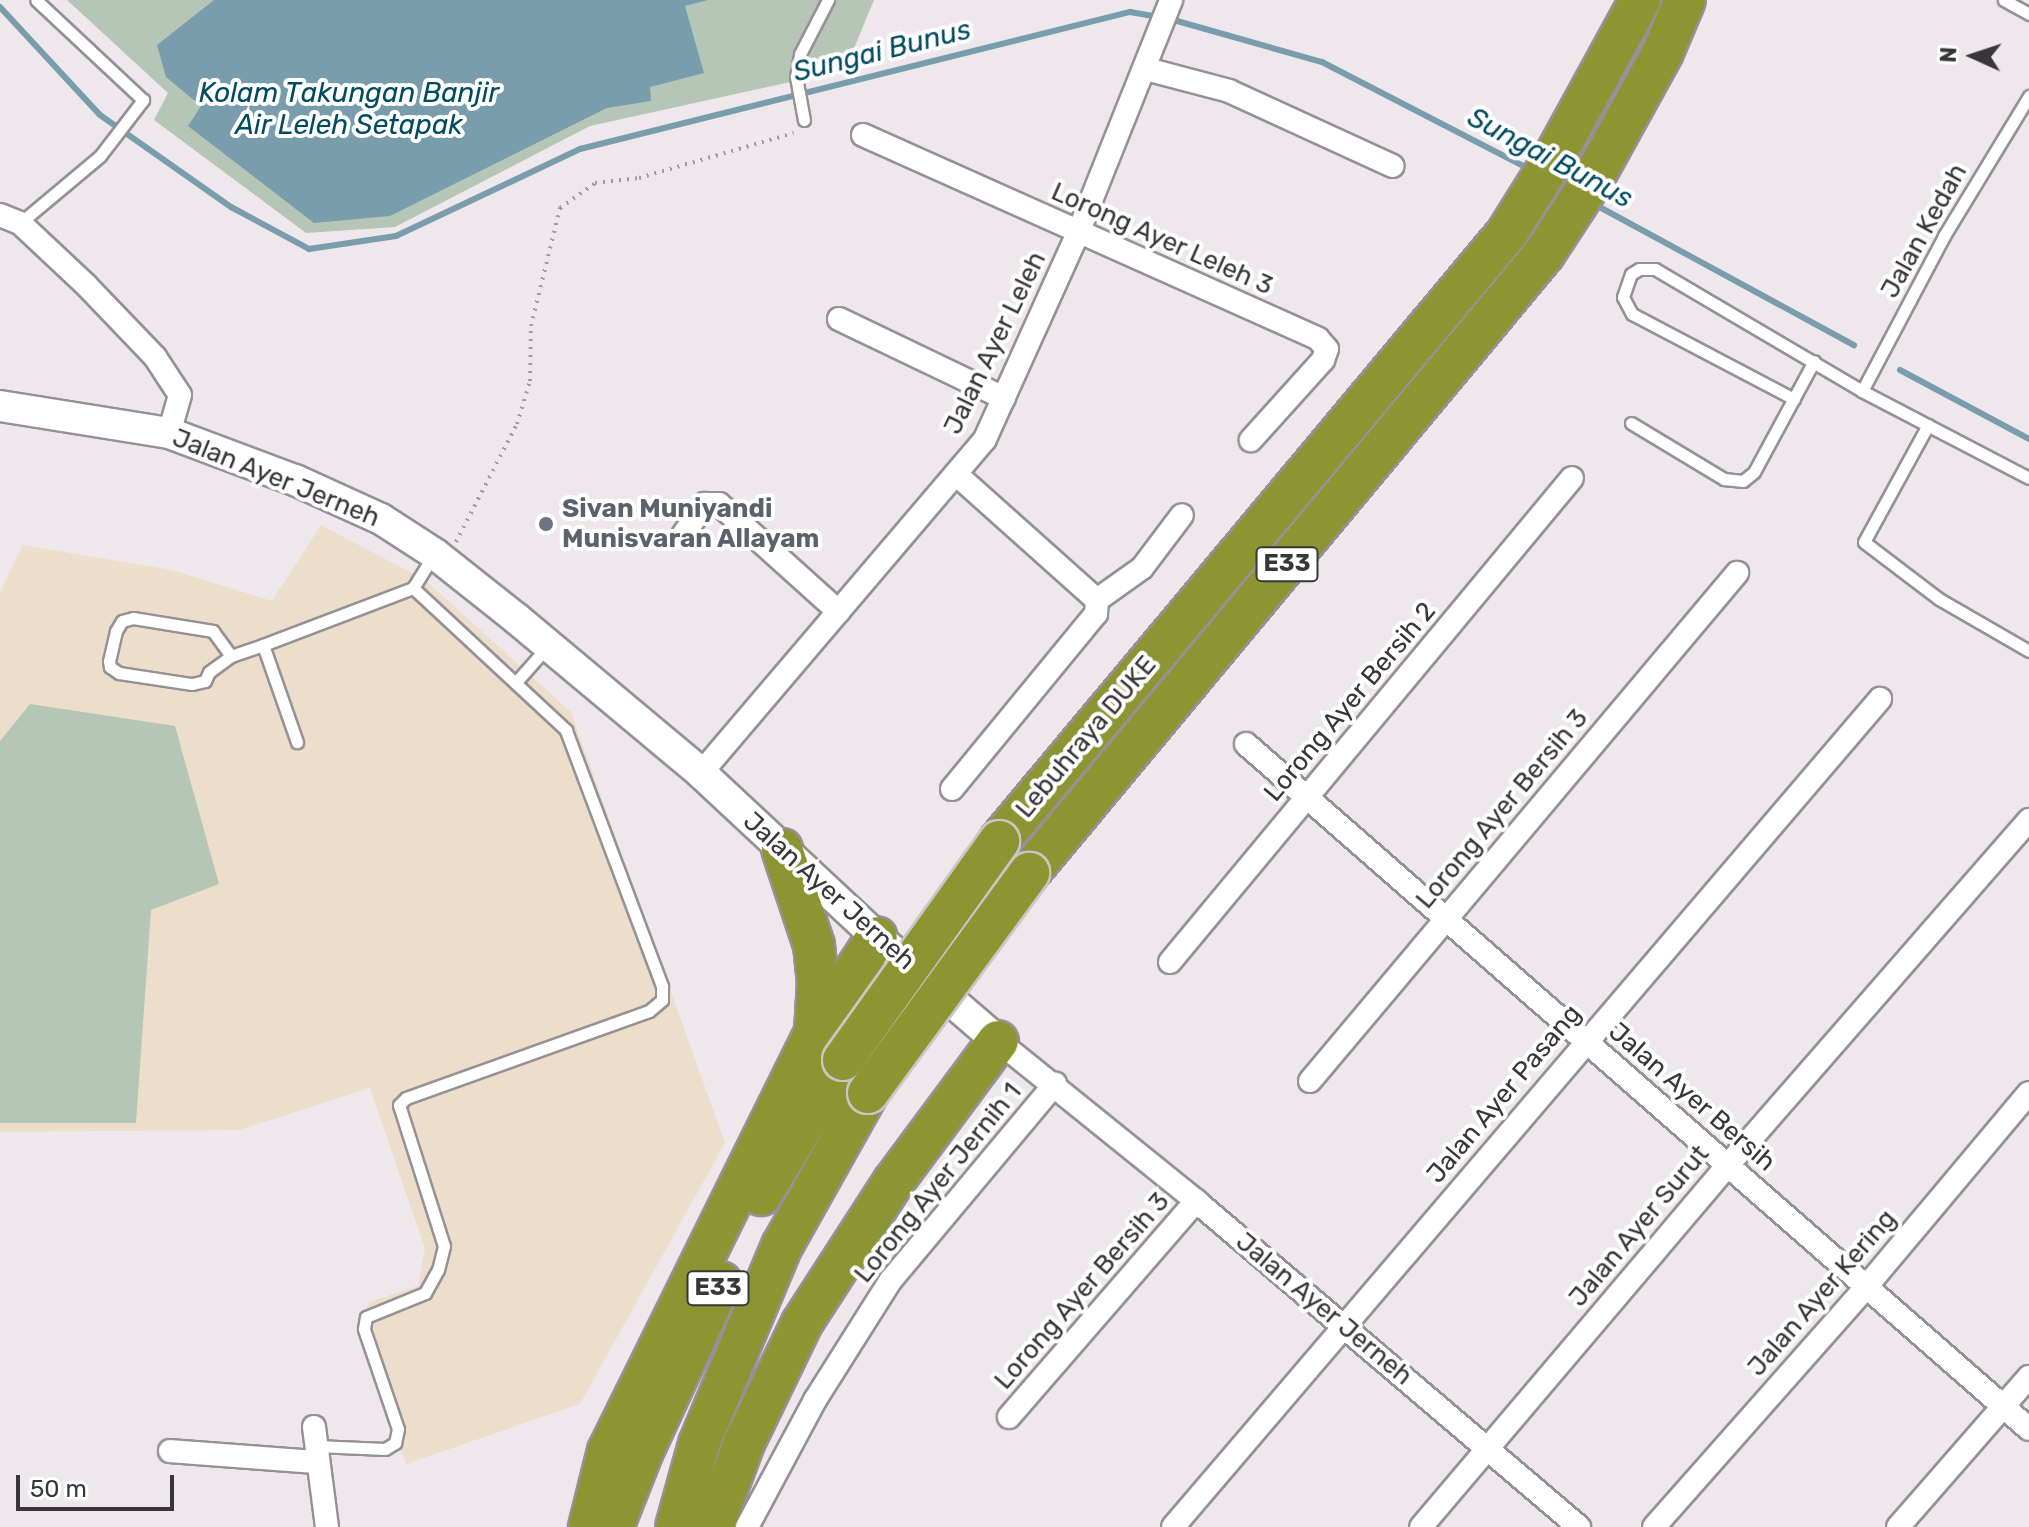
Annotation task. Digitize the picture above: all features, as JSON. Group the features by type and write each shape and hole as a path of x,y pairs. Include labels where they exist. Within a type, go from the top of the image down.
{"highway":[{"path":"1583,102 1617,0"},
{"name":"Lebuhraya DUKE","path":"594,1523 643,1451 829,1046 1507,233 1552,161 1640,0"},
{"name":"Lebuhraya DUKE","path":"676,1527 699,1444 782,1246 868,1093 1029,873 1544,254 1593,179 1663,52 1685,0"},
{"path":"1663,52 1698,0"},
{"path":"782,849 814,945 829,1046"},
{"path":"594,1523 608,1451 829,1046 877,937"},
{"path":"713,1527 744,1443 802,1323 894,1181 998,1041"}],"main road":[{"name":"Jalan Ayer Jerneh","path":"0,406 169,433 295,480 381,519 440,558 701,773 877,937 998,1041"}],"street":[{"name":"Jalan Ayer Leleh","path":"701,773 985,439 1078,233 1171,0"},
{"path":"1146,69 1229,91 1393,166"},
{"name":"Lorong Ayer Leleh 3","path":"863,135 1318,339 1327,349 1323,360 1251,440"},
{"path":"10,219 86,285 155,357 180,395 169,433"},
{"path":"839,319 1004,398"},
{"path":"957,475 1097,600"},
{"name":"Lorong Ayer Bersih 2","path":"1170,962 1572,478"},
{"path":"683,535 705,504 719,504 839,612"},
{"path":"1097,600 1142,568 1182,515"},
{"name":"Lorong Ayer Bersih 3","path":"1310,1081 1737,573"},
{"path":"952,789 1096,614 1097,600"},
{"name":"Jalan Ayer Pasang","path":"1173,1527 1880,699"},
{"name":"Jalan Ayer Bersih","path":"1246,744 2029,1429"},
{"name":"Jalan Ayer Surut","path":"1421,1527 1728,1165 2029,820"},
{"name":"Jalan Ayer Jerneh","path":"998,1041 1196,1201 1579,1527"},
{"name":"Lorong Ayer Jernih 1","path":"747,1527 815,1400 891,1280 1055,1084"},
{"name":"Jalan Ayer Kering","path":"1654,1527 1866,1287 2029,1093"},
{"name":"Lorong Ayer Bersih 3","path":"1009,1417 1196,1201"},
{"path":"1898,1527 2029,1377"},
{"path":"170,1451 316,1445 327,1527"}],"lane":[{"path":"10,219 100,156 143,100 139,92 83,46 36,0"},
{"path":"804,120 796,77 800,54 828,0"},
{"path":"2004,0 2029,14"},
{"name":"Jalan Kedah","path":"1862,391 1944,236 2029,96"},
{"path":"1794,399 1632,314 1623,297 1631,274 1639,269 1655,269 1862,391 2029,478"},
{"path":"1631,423 1724,479 1743,481 1754,472 1814,361"},
{"path":"1928,425 1864,542 1939,599 2029,651"},
{"path":"231,656 213,631 133,618 122,621 116,631 109,661 110,667 119,673 192,684 205,681 209,672 231,656 413,588 440,558"},
{"path":"316,1445 385,1449 395,1443 398,1429 364,1329 366,1317 425,1293 438,1270 444,1246 399,1105 406,1098 649,1011 662,1000 662,986 566,730 517,681 413,588"},
{"path":"263,645 297,742"},
{"path":"517,681 548,645"}],"path":[{"path":"440,558 517,424 530,381 531,326 560,208 595,183 639,178 776,139 798,132 804,120"}],"shaded area":[{"path":"321,525 425,580 571,712 725,1143 580,1404 406,1464 360,1329 369,1302 418,1286 425,1249 370,1088 239,1130 0,1132 0,592 23,545 172,570 272,601"}],"green space":[{"name":"Kolam Takungan Banjir Air Leleh Setapak","path":"67,0 874,0 845,70 590,126 395,227 306,233 154,120 168,93"},
{"path":"30,704 175,726 219,884 151,910 136,1123 0,1123 0,741"}],"water":[{"name":"Kolam Takungan Banjir Air Leleh Setapak","path":"214,0 708,0 685,6 704,73 650,87 651,101 607,108 390,216 314,223 188,126 201,106 166,77 157,45"}],"waterway":[{"name":"Sungai Bunus","path":"0,7 100,115 231,207 309,249 396,236 580,149 1130,12 1159,17"},
{"name":"Sungai Bunus","path":"1170,19 1322,62 1531,170"},
{"name":"Sungai Bunus","path":"1594,204 1854,345"},
{"name":"Sungai Bunus","path":"1900,370 2029,439"}],"place":[{"name":"Sivan Muniyandi Munisvaran Allayam","path":"546,524"}]}
